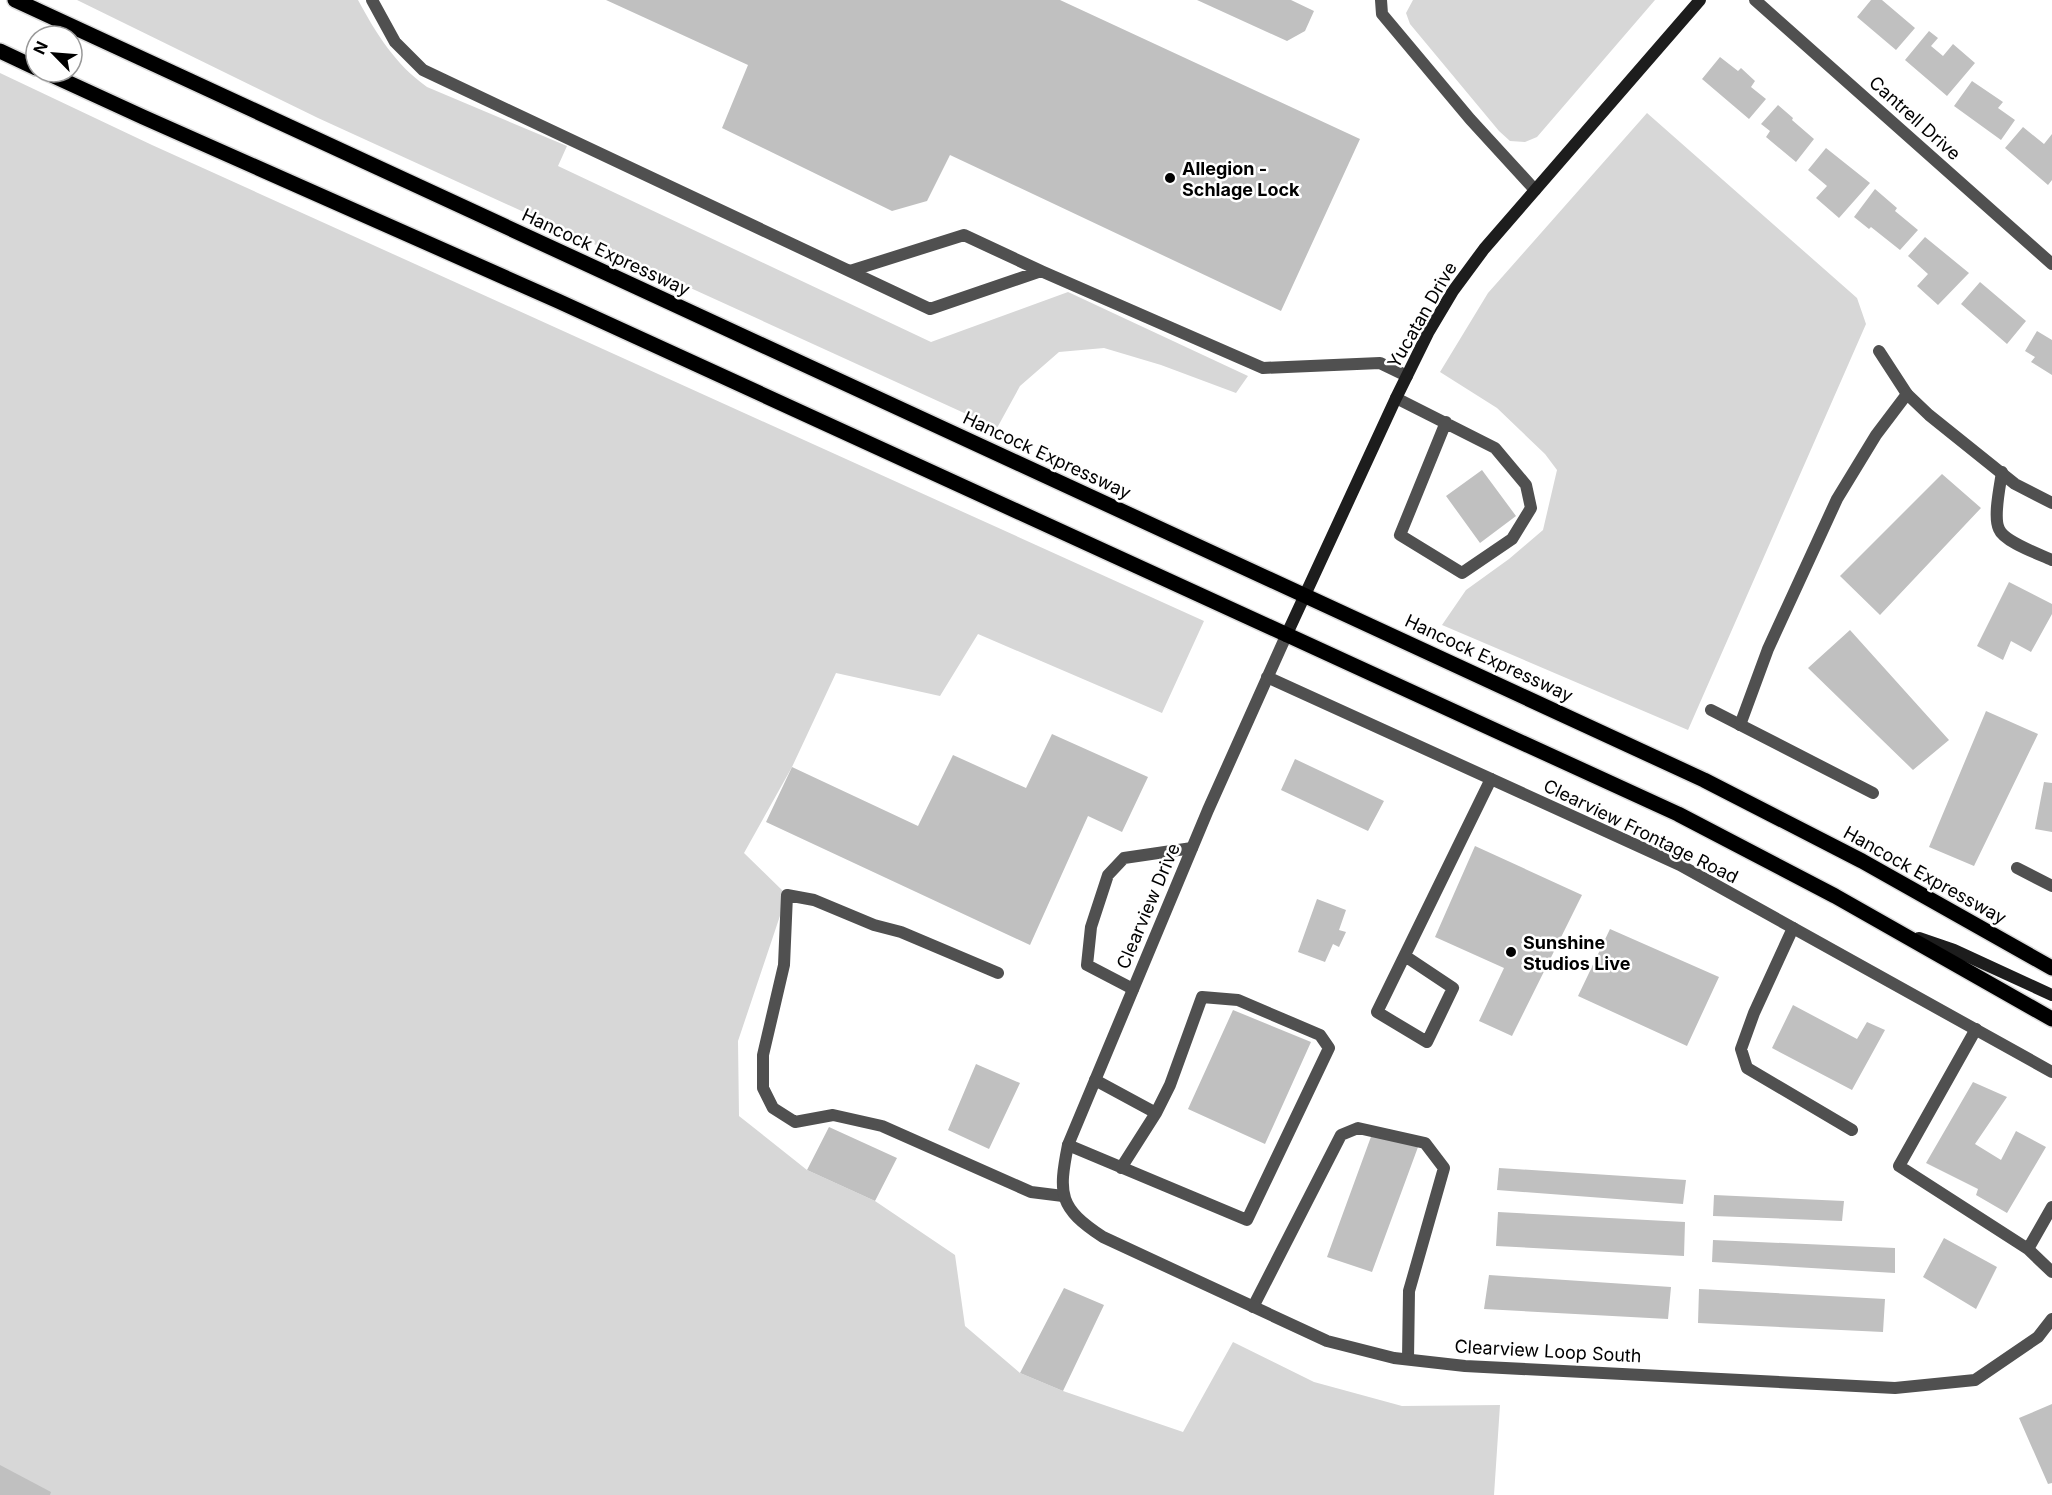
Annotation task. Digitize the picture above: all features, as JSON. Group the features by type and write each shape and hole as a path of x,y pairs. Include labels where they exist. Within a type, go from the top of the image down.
{"main road":[{"name":"Hancock Expressway","path":"15,0 1704,780 1862,861 2052,968"},
{"path":"0,51 24,62"},
{"path":"71,84 558,301 1678,814 1835,896 2052,1019"}],"street":[{"path":"372,0 395,42 423,70 930,309 1041,271"},
{"path":"1381,0 1382,14 1470,119 1535,189"},
{"name":"Yucatan Drive","path":"1286,636 1396,398 1453,291 1484,249 1700,0"},
{"name":"Cantrell Drive","path":"1755,0 2052,264"},
{"path":"850,271 964,235 1263,368 1380,363 1407,376"},
{"path":"1879,351 1907,394 1929,415 2015,484 2052,503"},
{"path":"1740,725 1768,649 1837,499 1876,435 1907,394"},
{"path":"1396,398 1446,422 1495,448 1526,485 1531,508 1512,539 1462,573 1400,535 1446,422"},
{"path":"2002,472 1997,511 1998,528 2005,537 2052,560"},
{"name":"Clearview Drive","path":"1063,1196 1062,1177 1068,1145 1192,848 1286,636"},
{"name":"Clearview Frontage Road","path":"1267,677 1680,865 2052,1072"},
{"path":"1711,710 1873,792"},
{"path":"1405,956 1453,988 1427,1042 1377,1012 1491,779"},
{"path":"1133,989 1087,965 1091,927 1108,875 1124,858 1192,848"},
{"path":"2018,868 2052,886"},
{"path":"998,973 901,932 873,926 814,900 787,895 784,965 763,1055 763,1088 773,1108 795,1122 833,1115 882,1126 1031,1192 1063,1196"},
{"path":"1793,928 1758,1003 1741,1049 1747,1068 1851,1130"},
{"path":"1896,930 1954,950 2052,995"},
{"path":"1068,1145 1121,1168 1247,1220 1329,1048 1320,1035 1238,1000 1202,997 1170,1085 1156,1113 1121,1168"},
{"path":"1976,1029 1899,1166 2028,1249 2052,1272"},
{"path":"1095,1080 1156,1113"},
{"path":"1253,1307 1341,1135 1359,1128 1425,1143 1444,1168 1409,1291 1408,1359"},
{"name":"Clearview Loop South","path":"1063,1196 1071,1210 1103,1237 1327,1341 1394,1358 1465,1366 1895,1388 1975,1380 2038,1337 2051,1322"},
{"path":"2028,1249 2052,1207"}],"shaded area":[{"path":"77,0 358,0 372,25 405,69 427,87 567,146 558,166 931,342 1068,292 1248,376 1236,393 1161,365 1104,348 1059,352 1020,386 997,428 318,118"},
{"path":"1413,0 1655,0 1537,137 1525,142 1510,141 1499,131 1410,24 1406,13"},
{"path":"0,73 152,145 1204,621 1162,713 978,634 940,696 836,673 792,767 744,853 787,895 738,1041 739,1116 807,1170 875,1201 955,1255 965,1326 1020,1373 1063,1391 1183,1432 1233,1342 1314,1382 1402,1406 1500,1405 1494,1495 0,1495"},
{"path":"1647,113 1857,298 1866,324 1688,730 1442,625 1466,590 1509,559 1543,530 1557,470 1545,454 1497,408 1440,372 1488,293"}],"building":[{"name":"Allegion - Schlage Lock","path":"606,0 1060,0 1360,139 1281,311 950,155 927,201 892,211 722,128 748,65"},
{"path":"1197,0 1291,0 1314,11 1305,31 1287,41"},
{"path":"1871,0 1882,0 1915,28 1896,50 1857,17"},
{"path":"1929,31 1938,38 1931,46 1943,56 1953,44 1975,63 1947,96 1905,60"},
{"path":"1720,57 1738,71 1741,68 1755,81 1751,87 1766,99 1749,119 1702,79"},
{"path":"1972,81 2003,102 1998,108 2015,120 2001,140 1954,106"},
{"path":"1778,105 1814,139 1796,162 1766,137 1770,131 1761,124"},
{"path":"2023,127 2044,144 2052,134 2052,180 2048,185 2005,148"},
{"path":"1826,148 1870,183 1839,218 1816,198 1827,186 1808,170"},
{"path":"1875,189 1897,208 1895,211 1918,230 1900,250 1854,217"},
{"path":"1925,237 1969,273 1938,305 1917,286 1928,274 1908,256"},
{"path":"1980,282 2026,321 2007,344 1961,304"},
{"path":"2037,331 2052,340 2052,375 2031,362 2035,357 2025,351"},
{"path":"1482,470 1516,516 1480,543 1446,496"},
{"path":"1942,474 1981,508 1880,615 1840,576"},
{"path":"2009,582 2052,604 2052,614 2031,652 2011,641 2003,660 1977,646"},
{"path":"1850,630 1949,740 1913,770 1808,668"},
{"path":"1986,711 2038,734 1974,866 1929,847"},
{"path":"1052,734 1148,777 1122,832 1088,816 1030,945 766,822 792,767 918,826 953,755 1026,788"},
{"path":"1295,759 1384,801 1368,831 1281,790"},
{"path":"2044,782 2052,783 2052,832 2035,829"},
{"name":"Sunshine Studios Live","path":"1475,846 1582,895 1512,1036 1479,1021 1504,968 1435,937"},
{"path":"1317,899 1346,910 1339,930 1346,932 1339,947 1333,944 1325,962 1298,952"},
{"path":"1610,929 1719,977 1687,1046 1578,996"},
{"path":"1793,1005 1857,1039 1867,1022 1885,1030 1852,1090 1772,1048"},
{"path":"1233,1010 1311,1042 1265,1144 1188,1109"},
{"path":"976,1064 1020,1083 989,1149 948,1130"},
{"path":"1973,1082 2007,1097 1975,1144 2001,1160 2016,1131 2046,1147 2007,1213 1976,1195 1978,1189 1926,1163"},
{"path":"829,1127 897,1158 875,1201 807,1170"},
{"path":"1372,1134 1418,1147 1372,1272 1327,1257"},
{"path":"1499,1168 1686,1180 1683,1204 1497,1190"},
{"path":"1714,1195 1844,1201 1842,1221 1713,1216"},
{"path":"1498,1212 1685,1222 1684,1256 1496,1246"},
{"path":"1944,1238 1997,1267 1976,1309 1923,1277"},
{"path":"1713,1240 1895,1248 1895,1273 1712,1262"},
{"path":"1489,1275 1671,1287 1668,1319 1484,1309"},
{"path":"1064,1288 1104,1305 1063,1391 1020,1373"},
{"path":"1699,1289 1885,1299 1883,1332 1698,1323"},
{"path":"2052,1404 2052,1483 2048,1484 2019,1418"},
{"path":"0,1465 51,1492 50,1495 0,1495"}],"place":[{"name":"Allegion - Schlage Lock","path":"1170,178"},
{"name":"Sunshine Studios Live","path":"1511,952"}]}
